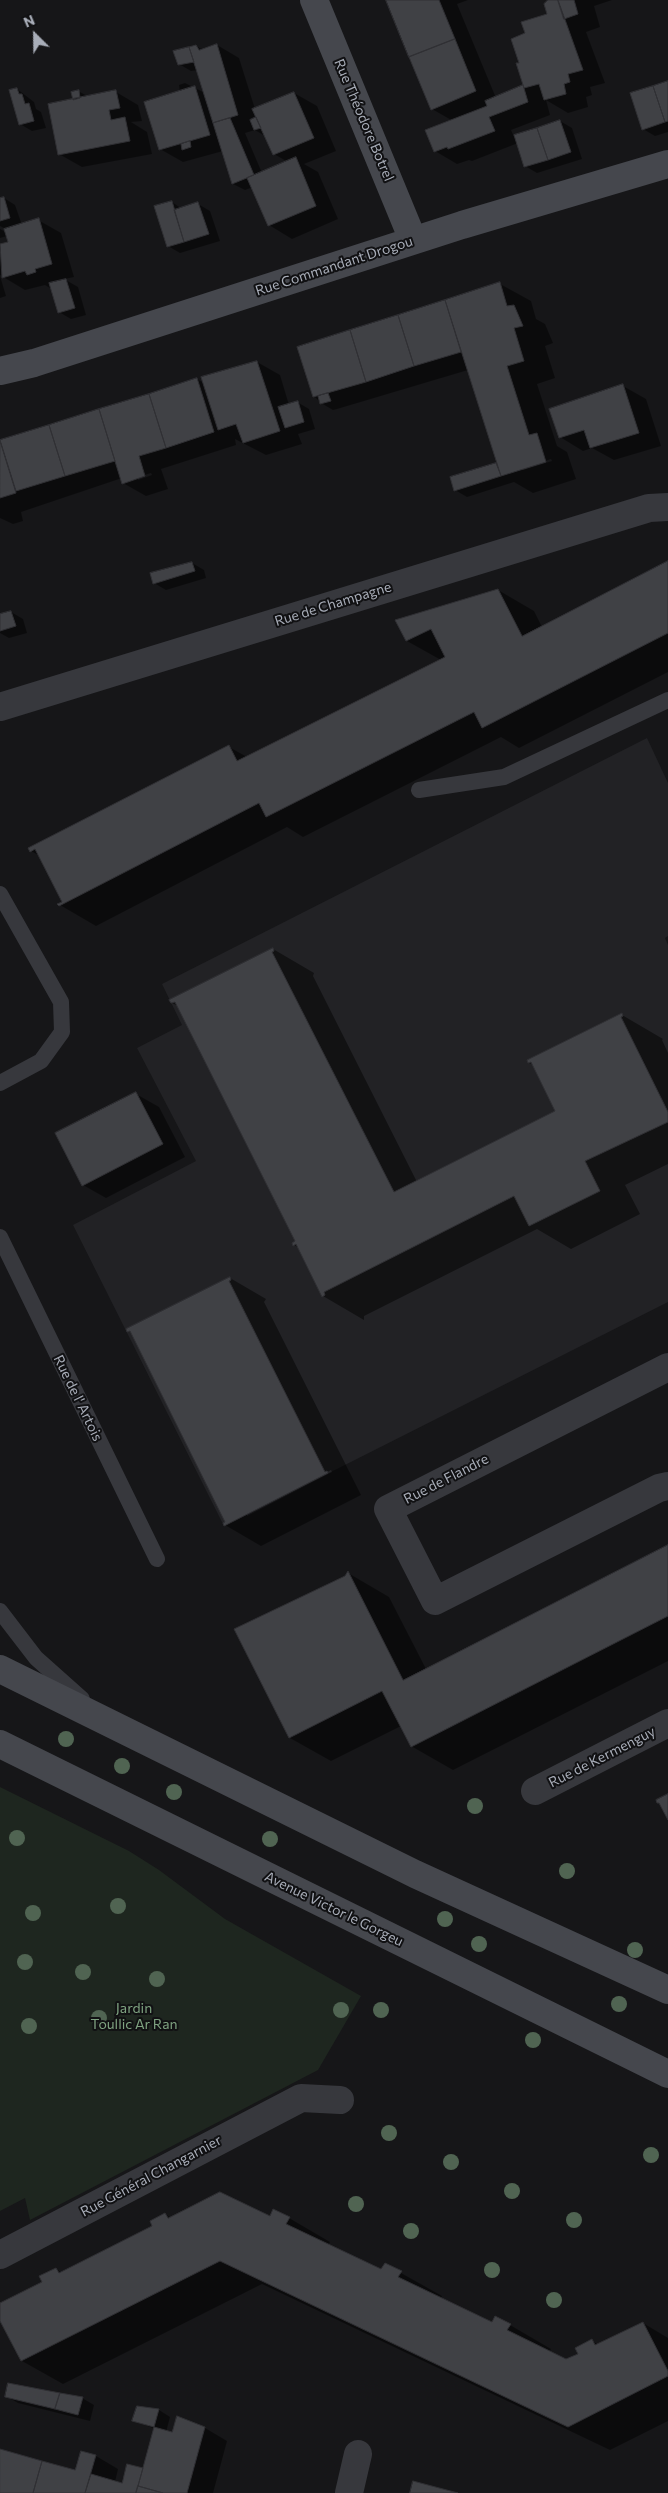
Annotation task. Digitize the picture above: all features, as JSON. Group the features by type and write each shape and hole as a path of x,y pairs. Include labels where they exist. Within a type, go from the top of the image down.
{"main road":[{"name":"Rue Théodore Botrel","path":"314,0 413,240"},
{"name":"Rue Commandant Drogou","path":"0,371 34,364 413,240 668,164"},
{"path":"0,1669 415,1874 668,1990"},
{"name":"Avenue Victor le Gorgeu","path":"0,1744 668,2074"}],"street":[{"name":"Rue de Champagne","path":"0,707 649,508 668,507"},
{"name":"Rue de Flandre","path":"668,1367 388,1509 434,1601 659,1488 668,1486"},
{"name":"Rue de Kermenguy","path":"535,1791 668,1723"},
{"name":"Rue Général Changarnier","path":"0,2255 301,2098 340,2100"},
{"path":"349,2493 358,2454"}],"lane":[{"path":"419,790 504,777 668,700"},
{"path":"0,894 61,1002 62,1032 41,1061 0,1083"},
{"name":"Rue de l' Artois","path":"0,1237 157,1559"},
{"path":"0,1611 36,1658 61,1683 115,1725"}],"shaded area":[{"path":"647,738 668,783 668,936 665,938 668,945 668,1302 224,1526 73,1225 196,1161 137,1048 182,1025 162,984"}],"green space":[{"name":"Jardin Toullic Ar Ran","path":"0,1787 129,1851 159,1870 225,1919 361,1996 318,2070 30,2220 25,2198 0,2211"}],"building":[{"path":"386,0 439,0 455,39 409,57"},
{"path":"548,0 558,0 583,70 568,74 570,82 564,84 566,94 544,100 539,84 524,88 516,63 519,63 511,39 525,33 521,22 547,14 544,4"},
{"path":"558,0 574,0 578,14 564,19"},
{"path":"455,39 476,91 431,110 409,57"},
{"path":"217,44 238,115 213,123 189,47 196,45 199,50"},
{"path":"189,47 194,62 178,65 173,51"},
{"path":"668,81 668,121 665,122 653,86"},
{"path":"523,85 528,102 489,117 495,131 448,149 447,147 434,152 425,130 487,106 485,101"},
{"path":"195,86 210,135 159,150 144,102"},
{"path":"653,86 665,122 642,130 630,93"},
{"path":"17,88 19,94 22,94 25,104 29,103 34,121 19,125 9,90"},
{"path":"79,90 80,98 73,100 71,92"},
{"path":"116,90 120,108 109,110 111,120 125,117 130,141 58,155 48,104"},
{"path":"294,92 314,138 273,155 252,109"},
{"path":"256,117 261,128 254,130 250,120"},
{"path":"230,118 254,175 232,184 213,123"},
{"path":"560,120 571,152 548,160 537,128"},
{"path":"537,128 548,160 524,167 514,135"},
{"path":"190,141 191,147 182,150 181,144"},
{"path":"296,157 316,206 268,226 247,178"},
{"path":"4,197 10,218 0,221 0,198"},
{"path":"172,201 184,242 167,247 154,206"},
{"path":"198,202 209,234 184,242 174,210"},
{"path":"39,218 52,264 35,269 36,272 27,275 25,271 2,278 0,244 8,242 4,229"},
{"path":"66,279 75,308 58,313 49,283"},
{"path":"500,282 507,306 514,305 523,326 514,328 524,361 507,366 529,435 537,433 546,462 501,476 445,300"},
{"path":"445,300 461,352 414,366 398,315"},
{"path":"398,315 414,366 366,382 350,330"},
{"path":"350,330 366,382 313,397 297,347"},
{"path":"257,361 280,431 243,443 236,424 218,430 201,377"},
{"path":"197,378 214,432 166,448 149,394"},
{"path":"623,384 639,433 590,448 584,430 559,438 549,409"},
{"path":"328,393 331,401 320,404 318,396"},
{"path":"149,394 166,448 139,456 145,476 122,484 99,409"},
{"path":"298,401 304,422 285,428 278,407"},
{"path":"99,409 115,461 65,476 49,425"},
{"path":"49,425 65,476 16,491 0,440"},
{"path":"0,441 16,493 0,498"},
{"path":"496,463 501,476 454,491 450,477"},
{"path":"668,561 668,633 482,728 474,712 266,817 259,803 59,906 57,904 62,902 35,849 30,852 28,848 229,745 237,761 445,657 431,629 406,641 395,620 498,589 522,636"},
{"path":"192,562 195,571 153,584 150,573"},
{"path":"11,611 16,626 0,631 0,614"},
{"path":"273,948 274,951 272,952 394,1192 555,1111 531,1062 528,1063 527,1060 622,1013 623,1016 621,1017 668,1112 668,1122 585,1161 600,1191 529,1226 514,1196 324,1292 325,1295 322,1297 296,1244 293,1246 292,1243 295,1241 175,1002 171,1003 169,1000"},
{"path":"136,1092 163,1144 82,1186 55,1133"},
{"path":"230,1277 231,1280 229,1281 325,1472 327,1471 328,1473 224,1526 223,1523 225,1522 130,1331 127,1332 126,1329"},
{"path":"668,1545 668,1616 411,1747 382,1691 289,1738 234,1629 345,1576 348,1571 403,1680"},
{"path":"668,1794 668,1820 656,1800"},
{"path":"220,2192 270,2216 273,2209 290,2217 286,2224 381,2269 385,2263 402,2271 398,2277 492,2322 495,2316 511,2324 507,2330 566,2359 578,2354 575,2348 592,2339 595,2345 643,2322 668,2371 668,2376 568,2427 220,2261 21,2361 0,2321 0,2303 42,2282 39,2276 56,2268 59,2273 152,2226 150,2221 165,2213 168,2218"},
{"path":"8,2383 60,2393 55,2409 5,2397"},
{"path":"60,2393 83,2397 78,2415 55,2409"},
{"path":"137,2406 159,2409 154,2427 132,2421"},
{"path":"177,2416 205,2427 187,2493 163,2493 138,2486 154,2427 172,2432"},
{"path":"0,2449 42,2461 33,2493 0,2493"},
{"path":"81,2451 96,2455 85,2493 33,2493 42,2461 75,2470"},
{"path":"127,2464 143,2468 136,2493 85,2493 91,2474 122,2483"},
{"path":"413,2481 458,2493 410,2493"},
{"path":"138,2486 163,2493 136,2493"}]}
